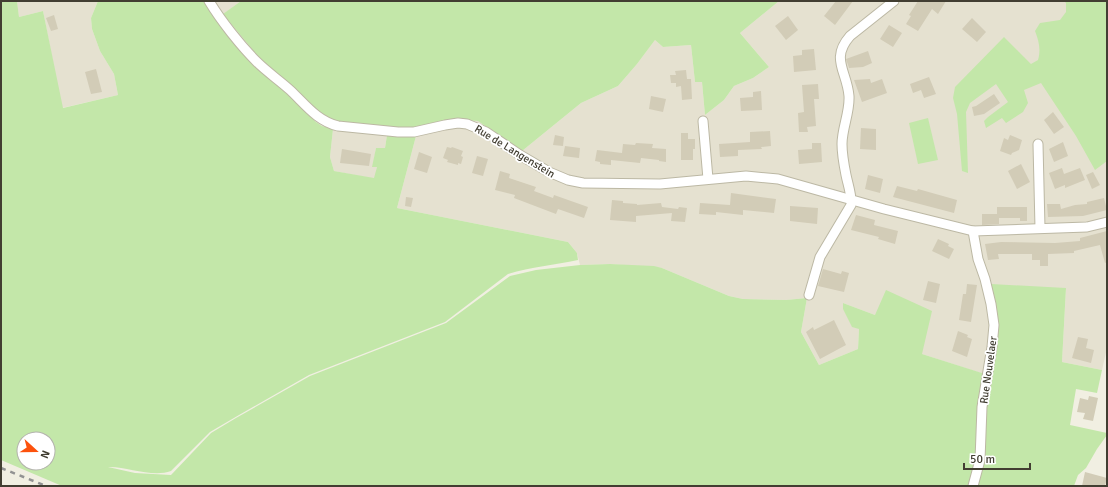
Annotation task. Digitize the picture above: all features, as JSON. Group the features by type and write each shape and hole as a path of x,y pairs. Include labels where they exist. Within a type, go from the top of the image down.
{"street":[{"name":"Rue de Langenstein","path":"209,1 220,18 255,60 291,91 314,114 329,124 347,128 414,132 458,123 468,124 486,132 549,172 568,180 583,183 660,184 739,176 764,177 778,179 852,200"},
{"path":"809,294 820,257 852,205 842,146 842,130 847,114 849,97 840,62 840,52 844,42 850,36 894,1"},
{"path":"703,121 708,179"},
{"path":"1038,144 1040,228"},
{"path":"852,200 973,231 1088,227 1107,222"},
{"name":"Rue Nouvelaer","path":"973,231 978,259 987,285 994,325 992,347 982,407 980,460 973,486"}],"shaded area":[{"path":"17,1 98,1 91,18 92,29 100,51 114,74 118,95 62,108 43,11 19,17"},
{"path":"206,1 241,1 217,19"},
{"path":"779,1 1107,1 1107,348 1102,370 1062,362 1066,289 990,376 922,354 875,315 843,303 859,329 858,349 819,365 801,332 807,298 786,300 743,299 729,296 662,268 610,264 580,265 577,253 568,242 397,208 416,136 461,120 479,121 522,151 581,103 618,86 655,40 663,47 691,45 695,82 702,82 705,115 724,100 734,86 753,78 769,67 740,33"},
{"path":"333,129 387,135 385,148 376,148 373,167 377,167 375,179 334,171 330,157"}],"green space":[{"path":"1,1 17,1 19,17 43,11 63,108 118,95 114,74 100,51 92,29 91,18 98,1 206,1 288,94 316,122 322,126 333,129 330,157 334,171 374,178 377,167 372,167 376,148 385,148 387,135 416,136 397,208 568,242 577,253 578,260 508,274 445,322 309,375 210,432 171,471 164,473 147,473 108,467 135,473 171,475 211,433 310,376 446,323 510,276 536,270 580,265 610,264 654,266 729,296 743,299 786,300 807,298 801,332 819,365 858,349 859,329 852,327 843,309 843,303 875,315 886,290 932,311 922,354 985,374 979,451 970,486 62,486 27,471 56,471 56,431 16,431 16,466 1,460"},
{"path":"241,1 779,1 740,33 769,67 753,78 734,86 724,100 705,115 702,82 695,82 691,45 663,47 655,40 618,86 581,103 522,151 478,121 461,120 409,129 334,123 313,110 291,85 261,60 223,14"},
{"path":"1064,1 1107,1 1107,161 1095,170 1076,136 1041,83 1024,90 1028,103 1023,112 1006,123 1002,118 986,128 984,121 1008,102 996,84 970,103 966,112 968,173 962,171 957,114 953,98 955,87 1004,37 1031,64 1038,60 1039,46 1035,31 1040,23 1060,20 1066,12 1066,3"},
{"path":"928,118 938,160 918,164 909,123"},
{"path":"991,284 1066,288 1062,362 1102,370 1097,393 1076,389 1070,425 1107,433 1107,435 1086,468 1078,475 1074,486 975,486 995,349"}],"building":[{"path":"836,1 853,1 835,25 824,16"},
{"path":"918,1 946,1 938,14 932,9 918,31 906,24 911,16 909,15"},
{"path":"54,15 58,29 51,31 46,18"},
{"path":"788,16 798,30 786,40 775,26"},
{"path":"972,18 986,32 977,42 962,29"},
{"path":"889,25 902,33 893,47 880,39"},
{"path":"814,49 816,70 794,72 793,56 802,55 802,50"},
{"path":"868,51 872,63 863,67 849,68 846,59"},
{"path":"96,69 102,92 91,94 85,72"},
{"path":"686,70 687,79 691,79 692,99 682,100 681,86 676,87 676,83 671,83 670,75 676,75 675,71"},
{"path":"929,77 936,94 924,98 921,90 913,93 910,84"},
{"path":"870,79 871,83 882,79 887,93 862,102 854,80"},
{"path":"818,84 819,99 814,99 816,126 807,127 808,132 799,132 798,113 804,112 802,85"},
{"path":"761,91 762,110 741,111 740,98 753,97 753,92"},
{"path":"994,94 1000,103 984,114 974,116 972,107"},
{"path":"651,96 666,99 663,112 649,109"},
{"path":"1053,112 1064,127 1054,134 1044,120"},
{"path":"861,128 876,129 876,150 860,149"},
{"path":"770,131 771,146 761,147 762,149 738,150 738,156 720,157 719,144 750,142 750,132"},
{"path":"681,133 688,133 688,139 695,139 693,160 681,160"},
{"path":"555,135 564,137 563,146 553,145"},
{"path":"1010,135 1022,140 1019,150 1011,155 1000,151 1004,138 1008,140"},
{"path":"1063,142 1068,156 1054,162 1049,149"},
{"path":"636,143 653,144 652,148 666,149 666,162 641,158 640,163 611,160 611,165 600,164 600,162 595,161 597,150 622,153 623,144 635,145"},
{"path":"812,143 821,143 822,162 799,164 798,150 812,149"},
{"path":"565,146 580,148 579,158 563,156"},
{"path":"447,147 452,147 463,151 461,156 463,157 461,164 458,163 458,165 447,162 448,160 443,158"},
{"path":"342,149 371,154 369,166 340,163"},
{"path":"419,152 432,157 427,173 414,169"},
{"path":"477,156 488,159 483,176 472,173"},
{"path":"1021,164 1030,182 1017,189 1008,171"},
{"path":"1062,168 1064,174 1080,168 1085,180 1065,188 1065,185 1055,189 1049,173"},
{"path":"500,171 510,174 509,178 536,187 534,191 553,198 554,195 588,207 584,218 558,209 556,214 514,198 515,195 495,190"},
{"path":"1093,172 1100,185 1092,189 1086,175"},
{"path":"868,175 883,179 880,193 865,189"},
{"path":"897,186 917,191 918,189 957,200 954,213 893,197"},
{"path":"731,193 776,199 774,213 743,210 743,215 716,212 716,215 699,214 700,203 730,205"},
{"path":"406,197 413,198 411,207 405,206"},
{"path":"1104,198 1107,210 1083,216 1048,217 1047,204 1060,204 1061,209 1075,205 1087,204 1087,202"},
{"path":"612,200 637,205 661,203 662,207 678,209 679,207 687,208 685,222 671,221 672,213 636,216 636,222 610,220"},
{"path":"790,206 818,208 817,224 790,221"},
{"path":"997,207 1027,207 1027,221 1020,221 1020,218 999,218 999,224 982,225 982,214 997,214"},
{"path":"856,215 875,220 874,225 898,231 895,244 878,239 879,237 851,230"},
{"path":"1107,231 1107,262 1105,263 1100,245 1074,251 1074,253 1048,254 1048,266 1040,266 1040,260 1032,260 1032,254 998,254 999,259 988,260 985,244 1001,242 1055,243 1080,241 1080,238"},
{"path":"938,239 949,244 948,246 954,249 949,259 932,251"},
{"path":"823,269 841,274 842,271 849,273 844,292 818,286"},
{"path":"928,281 940,284 936,303 923,300"},
{"path":"967,284 977,285 971,322 959,320 963,294 966,294"},
{"path":"834,320 846,345 820,359 806,332 813,327 814,330"},
{"path":"958,331 968,335 967,337 972,339 967,357 952,351"},
{"path":"1078,337 1088,339 1086,348 1094,350 1091,363 1072,358"},
{"path":"1089,396 1098,398 1093,421 1083,419 1085,413 1077,412 1080,398 1088,400"},
{"path":"1085,472 1107,478 1105,486 1082,486"}],"railway":[{"path":"1,468 46,486"}]}
